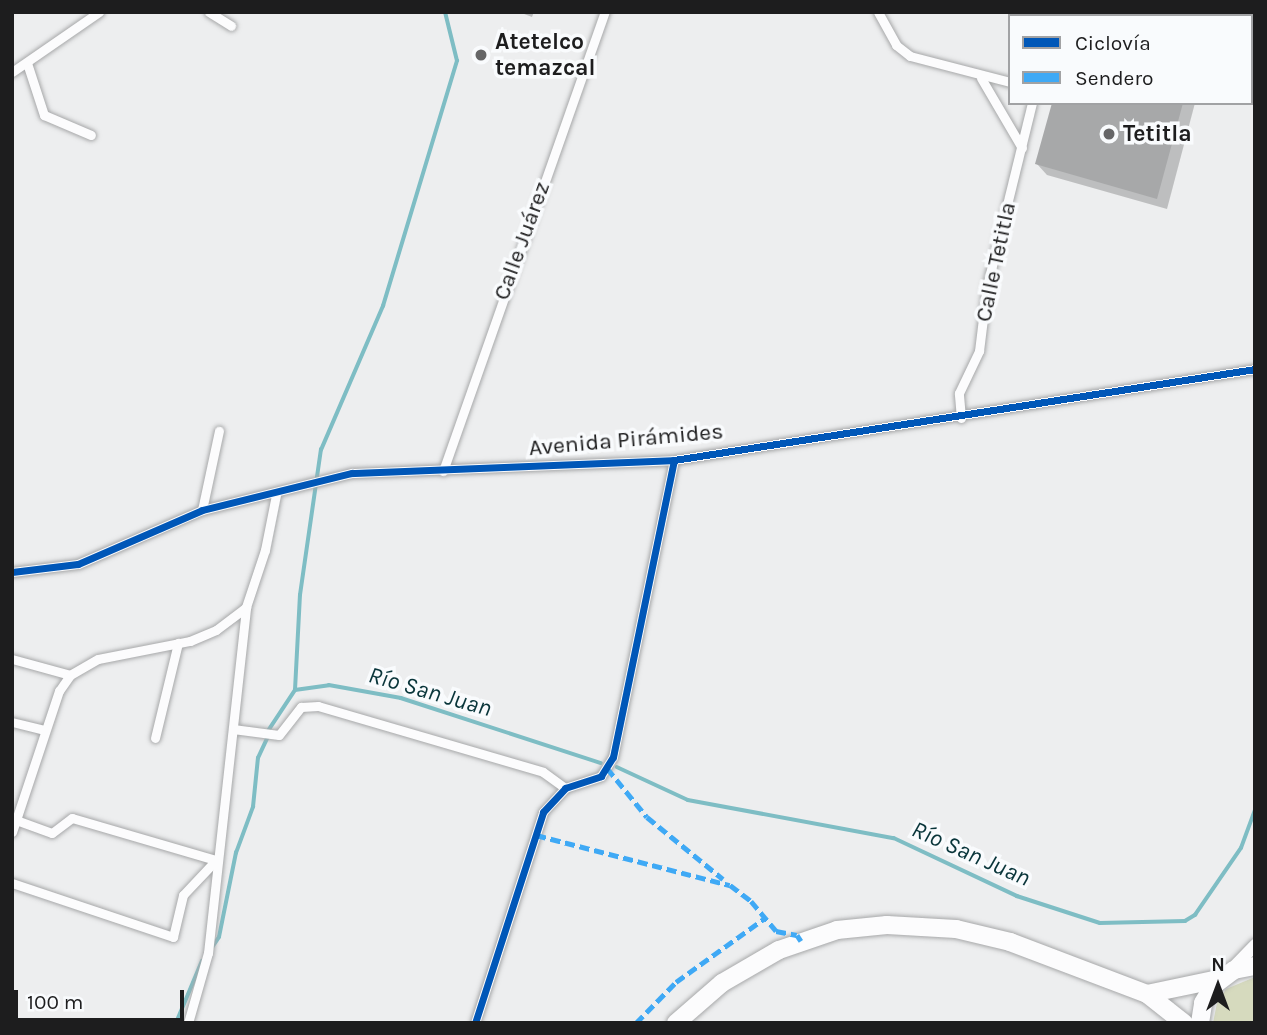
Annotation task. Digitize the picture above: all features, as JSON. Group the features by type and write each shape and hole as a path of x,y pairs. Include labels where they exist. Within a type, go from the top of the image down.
{"highway":[{"path":"676,1023 711,990 767,956 824,933 880,925 977,933 1147,994 1184,1023"},
{"path":"1147,994 1186,989 1255,966"},
{"path":"1200,1023 1208,993 1224,976"}],"main road":[{"path":"1224,976 1255,945"}],"street":[{"path":"12,72 99,12"},
{"path":"209,12 230,26"},
{"name":"Calle Juárez","path":"443,471 605,12"},
{"path":"878,12 903,51 922,60 950,63 981,78 1008,82"},
{"path":"27,63 44,115 91,135"},
{"path":"981,78 1022,148"},
{"name":"Calle Tetitla","path":"961,418 959,393 979,351 987,286 1032,105"},
{"name":"Avenida Pirámides","path":"12,572 78,564 202,510 276,495 352,473 674,460 961,418 1255,369"},
{"path":"202,510 219,431"},
{"path":"475,1023 543,812 565,788 601,776 613,757 674,460"},
{"path":"188,1023 205,968 246,607 265,550 276,495"},
{"path":"12,832 45,730 70,675 98,659 178,643 216,630 246,607"},
{"path":"155,738 178,643"},
{"path":"12,659 70,675"},
{"path":"233,729 279,735 301,707 318,706 543,772 565,788"},
{"path":"12,722 45,730"},
{"path":"16,820 52,833 72,818 216,860"},
{"path":"12,883 173,937 183,895 216,860"}],"green space":[{"path":"1255,977 1255,1023 1213,1023 1217,1003 1226,989"}],"building":[{"name":"Tetitla","path":"1051,105 1182,105 1157,199 1035,164"}],"waterway":[{"path":"295,690 300,595 321,450 383,306 457,61 445,12"},
{"name":"Río San Juan","path":"268,731 295,690 329,685 401,698 601,763"},
{"name":"Río San Juan","path":"211,949 219,937 236,853 253,807 258,758 267,739"},
{"name":"Río San Juan","path":"617,767 688,800 894,838 1017,896 1100,923 1185,921 1195,915 1241,848 1255,810"},
{"name":"Río San Juan","path":"176,1023 202,961"}],"marked path":[{"path":"607,768 647,817 723,879"},
{"path":"536,835 730,885 751,901 776,931 797,935 801,941"},
{"path":"636,1023 676,982 765,918"}],"cycle path":[{"path":"12,572 78,564 202,510 352,473 674,460 1255,369"},
{"path":"475,1023 543,812 565,788 601,776 613,757 674,460"}],"place":[{"name":"Atetelco temazcal","path":"481,55"},
{"name":"Tetitla","path":"1109,134"}]}
